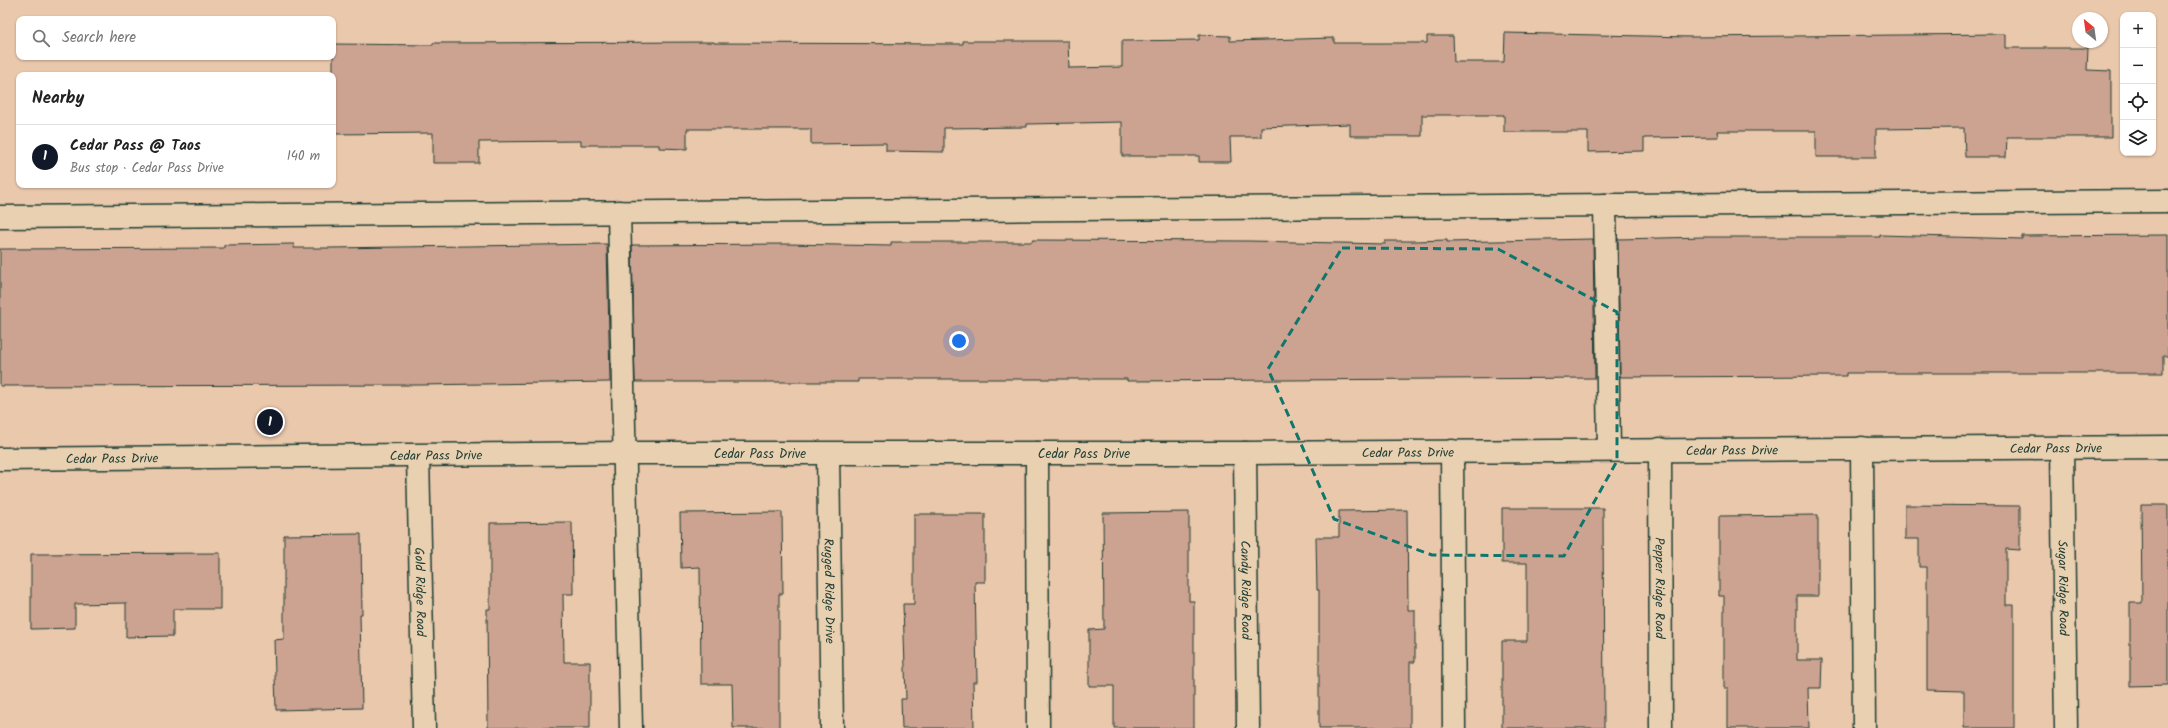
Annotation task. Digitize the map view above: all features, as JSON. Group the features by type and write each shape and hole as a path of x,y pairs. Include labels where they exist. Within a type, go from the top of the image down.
{"street":[{"path":"0,217 2168,201"},
{"path":"1605,205 1609,449"},
{"path":"619,212 631,728"},
{"name":"Cedar Pass Drive","path":"0,459 624,454 1245,453 1609,449 2168,447"},
{"path":"1862,448 1864,728"},
{"name":"Sugar Ridge Road","path":"2062,448 2066,728"},
{"name":"Pepper Ridge Road","path":"1660,449 1661,728"},
{"path":"1452,451 1454,728"},
{"path":"1037,453 1038,728"},
{"name":"Candy Ridge Road","path":"1245,453 1248,728"},
{"name":"Rugged Ridge Drive","path":"828,454 832,728"},
{"name":"Gold Ridge Road","path":"418,456 424,728"}],"highlighted area":[{"path":"1342,248 1498,249 1617,312 1617,461 1564,556 1432,555 1334,519 1268,369"}],"building":[{"path":"1505,33 1690,37 2006,34 2006,48 2088,48 2087,70 2111,71 2111,137 2007,137 2006,157 1965,157 1964,128 1876,129 1876,157 1816,157 1816,131 1717,131 1718,137 1644,138 1644,151 1588,152 1588,132 1504,132 1504,115 1422,115 1422,136 1350,136 1350,124 1261,127 1261,137 1230,137 1231,162 1199,162 1199,156 1122,156 1122,122 1027,124 1027,127 944,128 944,152 886,151 886,143 811,144 811,129 687,129 687,149 659,148 659,145 581,145 581,141 479,142 479,163 433,163 433,133 336,134 336,72 333,72 333,60 336,60 336,44 433,45 433,43 714,42 963,44 963,41 1068,41 1069,68 1122,67 1122,41 1199,40 1199,35 1230,36 1230,41 1334,38 1334,43 1427,43 1427,36 1453,36 1454,62 1504,62"},
{"path":"1880,235 2022,239 2022,236 2168,235 2168,356 2163,356 2163,373 1846,373 1846,376 1620,377 1618,239 1704,237 1880,237"},
{"path":"1593,239 1595,378 1127,381 1127,379 858,379 858,382 635,382 632,245 787,244 891,246 891,242 1032,242 1032,240 1249,241 1385,244 1385,241 1447,240 1447,242"},
{"path":"294,244 294,248 331,248 607,244 610,382 420,385 0,386 0,249 224,248 224,245"},
{"path":"1905,505 2020,506 2020,550 2006,549 2006,605 2014,605 2014,728 1964,728 1964,691 1927,690 1927,567 1919,567 1919,539 1905,539"},
{"path":"2141,505 2168,505 2168,685 2130,686 2130,603 2142,603"},
{"path":"1502,508 1603,508 1604,728 1502,728 1502,641 1527,641 1527,563 1502,563"},
{"path":"1407,510 1408,610 1415,610 1415,662 1410,662 1410,728 1319,728 1319,590 1317,590 1316,537 1339,537 1339,511"},
{"path":"782,512 783,594 779,594 779,728 733,728 732,684 701,684 700,567 681,568 680,513"},
{"path":"1189,512 1189,601 1194,601 1194,728 1114,728 1114,686 1089,686 1089,630 1104,629 1103,513"},
{"path":"914,514 985,514 985,582 975,582 977,682 973,682 974,728 902,728 901,699 906,699 903,604 914,604"},
{"path":"1818,515 1818,596 1797,596 1797,660 1822,660 1821,688 1808,688 1809,728 1728,728 1728,688 1724,688 1724,596 1719,596 1719,516"},
{"path":"572,522 573,594 563,594 564,662 590,662 590,728 488,728 487,609 490,609 490,523"},
{"path":"361,534 362,614 360,614 362,708 276,710 274,640 284,639 284,535"},
{"path":"220,553 220,609 173,609 173,636 126,637 126,603 75,604 75,628 31,629 31,554"}],"place":[{"name":"Cedar Pass @ Taos","path":"270,422"}]}
